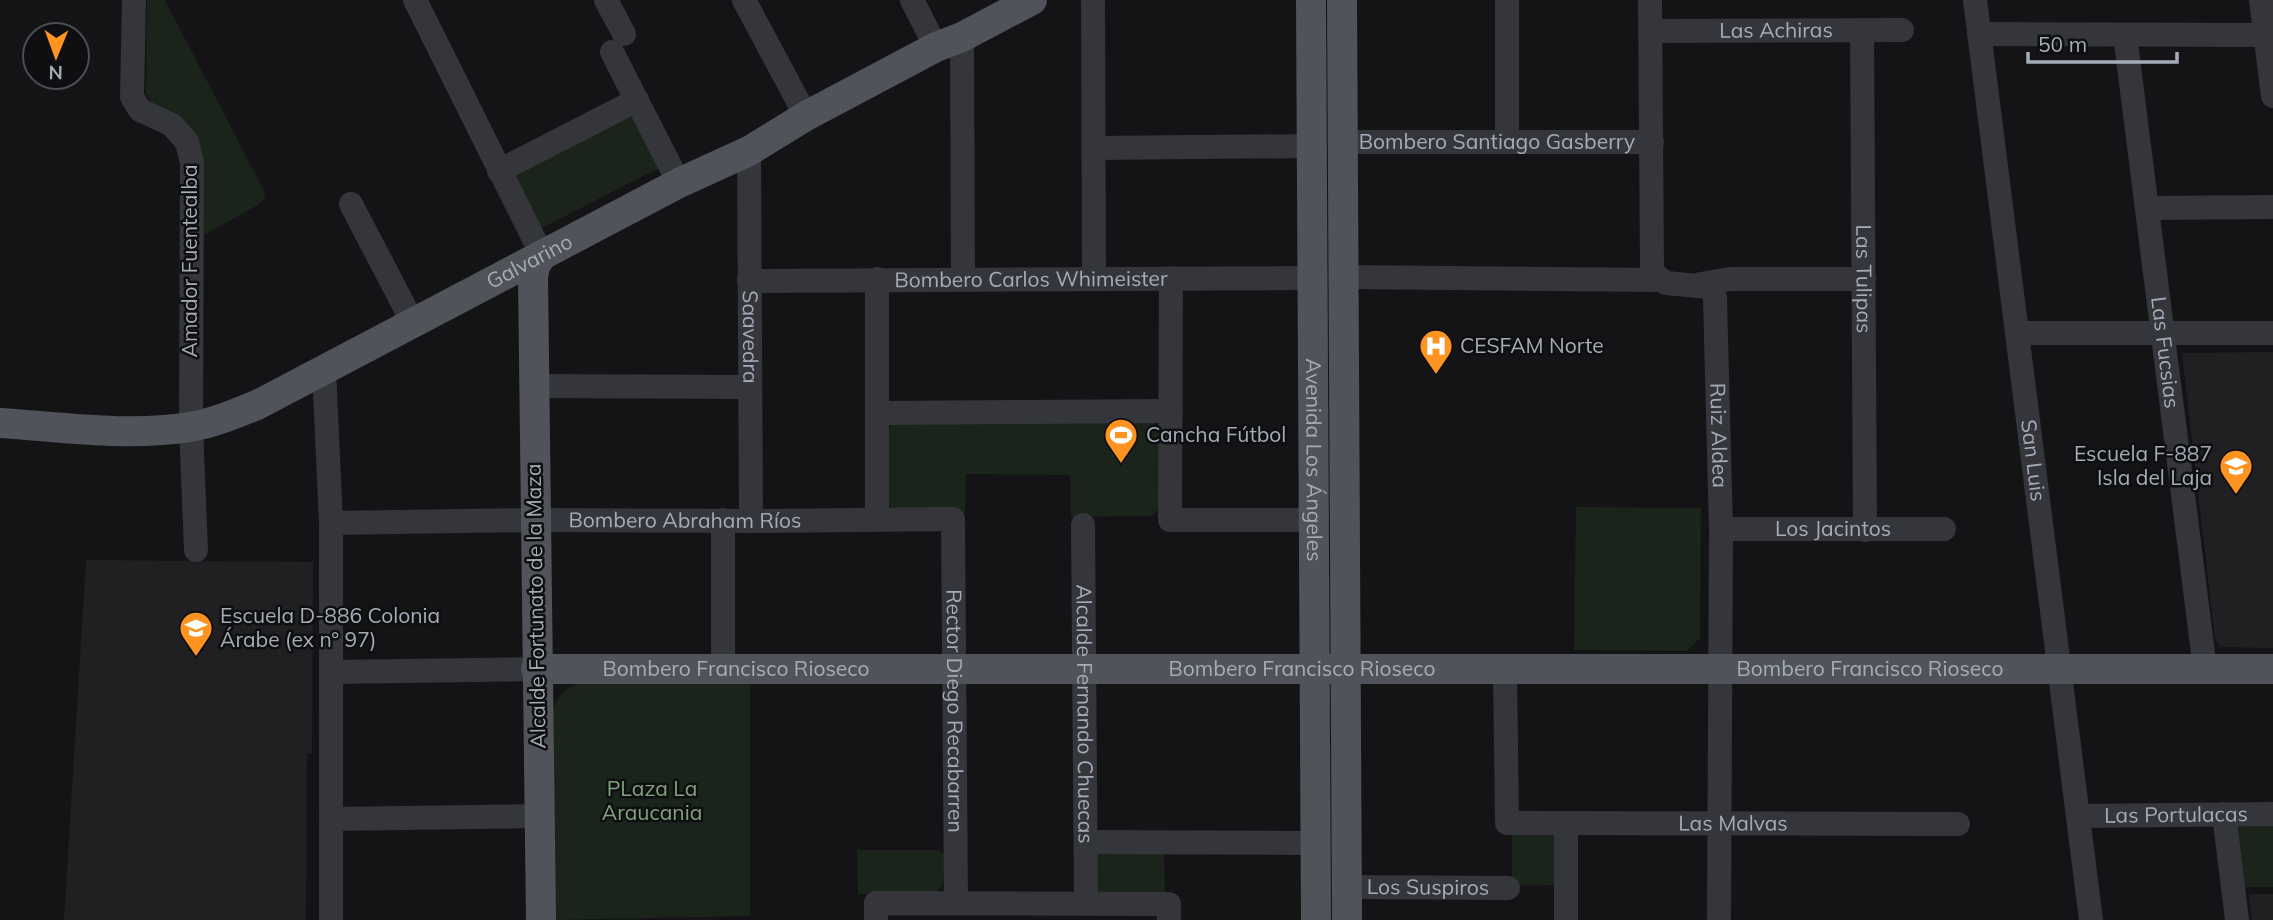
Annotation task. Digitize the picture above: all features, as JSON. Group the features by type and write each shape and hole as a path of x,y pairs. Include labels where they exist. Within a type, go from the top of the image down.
{"main road":[{"name":"Galvarino","path":"0,423 135,432 191,427 233,415 257,405 679,183 749,151 806,116 1032,0"},
{"name":"Avenida Los Ángeles","path":"1311,0 1317,920"},
{"name":"Avenida Los Ángeles","path":"1342,0 1347,920"},
{"name":"Alcalde Fortunato de la Maza","path":"541,920 533,293 535,265 542,255"},
{"path":"506,274 525,273 533,293"},
{"name":"Bombero Francisco Rioseco","path":"536,669 2273,669"}],"street":[{"name":"Amador Fuentealba","path":"134,0 132,97 140,110 172,125 187,142 192,163 191,427 196,550"},
{"path":"415,0 542,255"},
{"path":"607,0 637,100 679,183"},
{"path":"744,0 806,116"},
{"path":"912,0 949,42 963,279"},
{"path":"1093,0 1094,278"},
{"path":"1507,0 1507,141"},
{"path":"1650,0 1652,268 1655,275 1667,283 1700,284 1730,279 1864,279"},
{"name":"San Luis","path":"1975,0 2091,920"},
{"path":"2261,0 2273,96"},
{"name":"Las Achiras","path":"1650,31 1902,30"},
{"name":"Las Tulipas","path":"1862,31 1865,530"},
{"path":"1979,34 2265,35"},
{"name":"Las Fucsias","path":"2126,35 2205,669"},
{"path":"499,171 637,100"},
{"name":"Bombero Santiago Gasberry","path":"1343,142 1652,142"},
{"path":"1094,149 1313,146"},
{"name":"Saavedra","path":"749,151 751,521"},
{"path":"351,204 413,323"},
{"path":"2148,208 2273,207"},
{"path":"1344,277 1660,280"},
{"path":"1171,278 1171,520 1313,520"},
{"name":"Bombero Carlos Whimeister","path":"749,281 1312,278"},
{"path":"877,279 877,519"},
{"name":"Ruiz Aldea","path":"1700,284 1709,287 1714,292 1715,299 1721,529 1719,920"},
{"path":"2017,334 2273,333"},
{"path":"324,369 331,523 331,920"},
{"path":"534,386 750,387"},
{"path":"877,413 1171,411"},
{"name":"Bombero Abraham Ríos","path":"331,523 953,519"},
{"name":"Rector Diego Recabarren","path":"953,519 956,903"},
{"path":"723,520 723,669"},
{"name":"Alcalde Fernando Chuecas","path":"1083,524 1086,903"},
{"name":"Los Jacintos","path":"1721,529 1944,529"},
{"name":"Bombero Francisco Rioseco","path":"331,672 536,669"},
{"name":"Las Malvas","path":"1505,669 1507,823 1958,824"},
{"path":"2224,814 2237,920"},
{"name":"Las Portulacas","path":"2078,816 2273,814"},
{"path":"331,819 539,816"},
{"path":"1566,823 1566,920"},
{"path":"1086,842 1316,843"},
{"name":"Los Suspiros","path":"1346,887 1508,888"},
{"path":"876,912 956,903 1086,903 1169,912"}],"shaded area":[{"name":"Escuela F-887 Isla del Laja","path":"2273,352 2273,648 2221,647 2215,639 2182,353"},
{"name":"Escuela D-886 Colonia Árabe (ex n° 97)","path":"86,560 313,562 312,753 307,754 306,920 64,920"},
{"path":"2249,894 2273,894 2273,920 2252,920"}],"green space":[{"path":"147,0 165,0 265,193 264,199 258,205 199,238 199,155 152,104 146,93"},
{"path":"633,115 659,168 540,229 513,175"},
{"path":"1150,417 1160,430 1161,507 1151,516 1071,517 1070,475 966,474 965,513 898,514 887,503 887,431 894,419"},
{"path":"1576,507 1701,508 1700,638 1687,651 1574,650"},
{"name":"PLaza La Araucania","path":"582,682 750,682 750,916 552,920 553,709 564,691"},
{"path":"2236,825 2273,825 2273,887 2243,887"},
{"path":"1512,828 1560,828 1560,885 1512,886"},
{"path":"857,850 939,850 945,856 943,882 935,894 858,894"},
{"path":"1097,850 1164,850 1165,893 1097,894"}],"place":[{"name":"CESFAM Norte","path":"1436,376"},
{"name":"Cancha Fútbol","path":"1121,465"},
{"name":"Escuela F-887 Isla del Laja","path":"2236,496"},
{"name":"Escuela D-886 Colonia Árabe (ex n° 97)","path":"196,658"}]}
